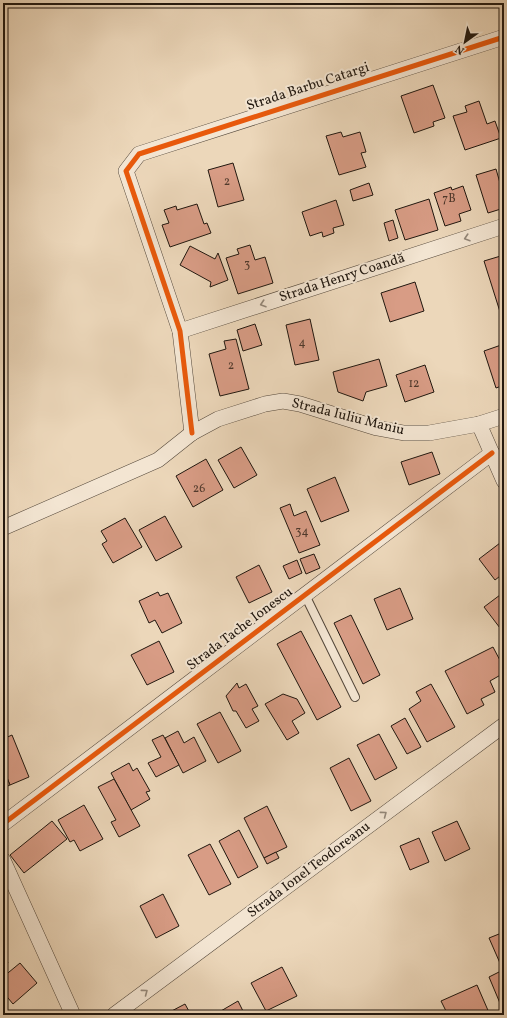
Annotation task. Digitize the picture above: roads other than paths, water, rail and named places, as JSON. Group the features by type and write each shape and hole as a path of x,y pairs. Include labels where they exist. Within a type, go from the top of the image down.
{"street":[{"name":"Strada Barbu Catargi","path":"180,331 126,171 139,154 504,37"},
{"name":"Strada Henry Coandă","path":"180,331 504,226"},
{"path":"180,331 192,433"},
{"name":"Strada Iuliu Maniu","path":"3,528 158,460 192,433 218,419 265,404 283,401 300,404 378,428 404,433 429,433 478,424 504,416"},
{"path":"478,424 504,481"},
{"name":"Strada Tache Ionescu","path":"3,824 492,453"},
{"name":"Strada Ionel Teodoreanu","path":"114,1015 504,725"},
{"path":"3,860 73,1015"}],"lane":[{"path":"305,595 355,698"}]}
